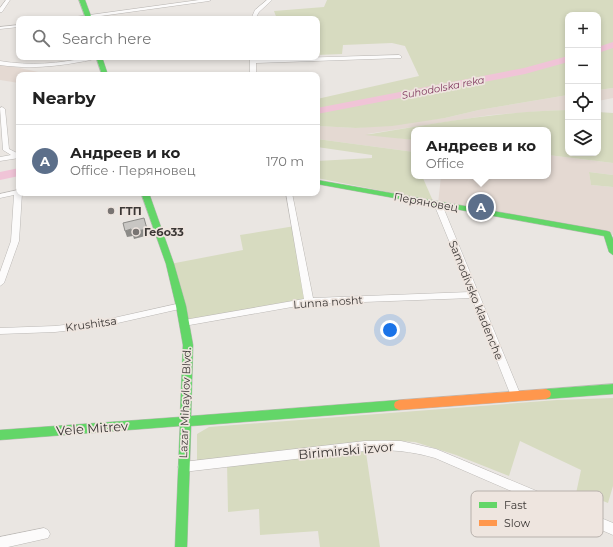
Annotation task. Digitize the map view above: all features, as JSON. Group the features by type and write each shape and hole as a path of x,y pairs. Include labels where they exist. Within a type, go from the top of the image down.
{"street":[{"path":"0,12 8,0"},
{"path":"82,0 87,16"},
{"path":"101,16 209,0"},
{"path":"254,16 257,11 270,0"},
{"path":"0,28 16,26"},
{"path":"320,58 398,57"},
{"path":"0,63 30,67 48,66 79,60"},
{"path":"100,60 104,72"},
{"path":"253,60 253,72"},
{"path":"2,108 6,150 16,154"},
{"path":"0,159 16,156"},
{"name":"Перяновец","path":"320,183 607,234 613,252"},
{"path":"0,196 16,192"},
{"path":"0,282 16,242 18,196"},
{"name":"Lazar Mihaylov Blvd.","path":"146,196 170,264 181,306 188,345 184,422 181,547"},
{"path":"290,196 309,301"},
{"name":"Samodivsko kladenche","path":"438,204 474,296 516,396"},
{"name":"Lunna nosht","path":"184,323 309,301 474,296"},
{"name":"Krushitsa","path":"0,331 55,329 100,324 181,306"},
{"path":"184,422 613,389"},
{"name":"Vele Mitrev","path":"0,435 184,422"},
{"name":"Birimirski izvor","path":"183,467 392,444 415,447 436,454 523,491"},
{"name":"Birimirski izvor","path":"603,525 613,529"},
{"path":"0,543 44,534"}],"shaded area":[{"path":"0,64 38,72 16,72 16,83 0,80"},
{"path":"613,88 613,98 601,100 601,90"},
{"path":"565,96 565,110 491,115 367,134 411,140 411,152 320,139 320,126 356,128 445,118 479,110"},
{"path":"551,155 613,163 613,175 589,172 591,185 613,187 613,235 438,204 441,179 551,179"}],"green space":[{"path":"327,0 613,0 613,88 601,90 601,12 565,12 565,96 479,110 445,118 392,126 356,128 320,126 320,98 419,76 405,46 392,43 343,45 342,54 320,55 320,16 276,16 274,11 324,7"},
{"path":"565,110 565,156 601,156 601,112 613,113 613,163 551,155 551,127 416,127 492,115"},
{"path":"411,128 411,140 365,135"},
{"path":"320,139 411,152 411,179 423,179 433,201 320,179 320,161 372,158 372,155 320,147"},
{"path":"589,172 613,175 613,187 591,185"},
{"path":"295,226 309,301 184,323 170,264 243,250 240,235"},
{"path":"613,398 613,486 608,503 603,501 603,491 577,491 581,470 520,441 509,476 456,455 415,442 382,440 197,462 197,434 209,427 557,400"},
{"path":"365,446 380,547 320,547 318,531 260,535 259,509 228,512 227,462"}],"building":[{"path":"144,218 147,229 132,232 131,229 125,231 123,223"}],"waterway":[{"name":"Suhodolska reka","path":"601,49 613,45"},
{"name":"Suhodolska reka","path":"320,110 525,71 565,60"},
{"name":"Suhodolska reka","path":"0,176 16,173"}],"traffic: fast":[{"path":"82,0 88,16"},
{"path":"100,60 104,72"},
{"path":"320,183 607,234 613,252"},
{"path":"146,196 170,264 181,306 188,345 181,547"},
{"path":"546,394 613,389"},
{"path":"0,435 399,405"}],"traffic: slow":[{"path":"399,405 546,394"}],"place":[{"name":"Андреев и ко","path":"481,207"},
{"name":"ГТП","path":"111,211"},
{"name":"Гебо33","path":"136,232"}]}
